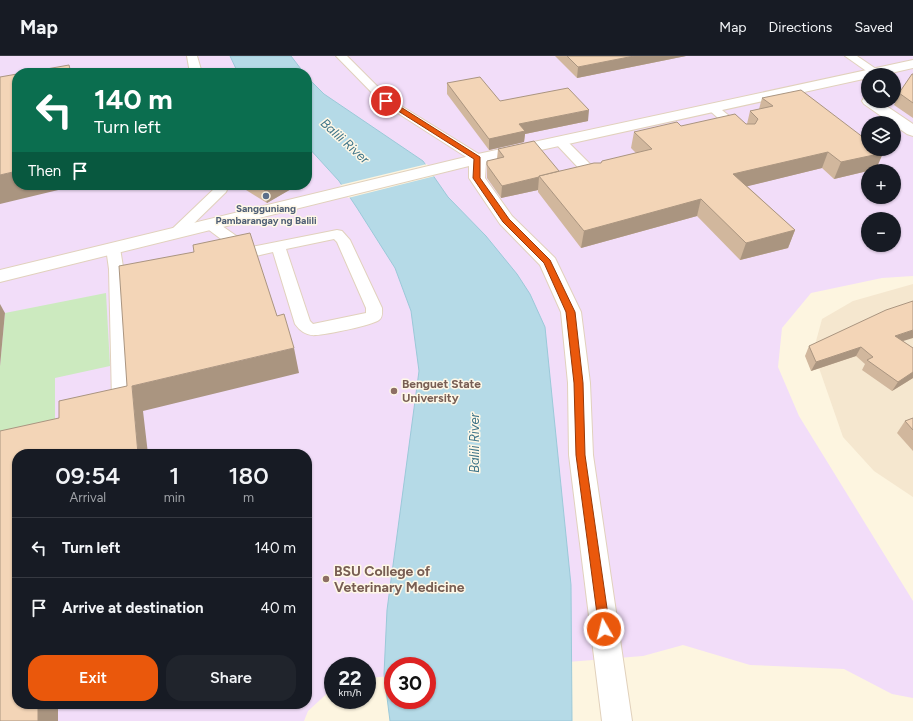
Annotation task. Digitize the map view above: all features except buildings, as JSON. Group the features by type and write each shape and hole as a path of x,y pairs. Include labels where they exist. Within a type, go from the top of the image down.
{"street":[{"path":"897,68 913,64"},
{"path":"0,276 468,161 861,76"},
{"path":"840,81 861,96"},
{"path":"878,108 913,131"},
{"path":"468,161 477,178 506,220 548,262 571,312 578,383 580,455 617,721"}],"lane":[{"path":"192,56 195,68"},
{"path":"341,56 386,101 468,161"},
{"path":"850,56 868,68"},
{"path":"713,108 746,136"},
{"path":"560,141 593,175"},
{"path":"176,233 220,190"},
{"path":"210,224 249,252"},
{"path":"219,259 249,252 278,246 337,234 340,236 374,308 374,316 365,320 316,330 309,329 303,324 278,246"},
{"path":"112,248 116,269 121,400"},
{"path":"116,269 123,273 134,275 152,274"}],"shaded area":[{"name":"Benguet State University","path":"0,56 913,56 913,276 882,278 811,293 782,328 778,367 799,416 913,601 913,698 892,694 844,669 750,665 683,645 643,656 436,672 436,657 384,657 384,677 376,677 376,657 324,657 324,696 312,707 312,449 12,449 12,709 310,709 304,721 0,721"},
{"path":"913,284 913,497 874,471 843,437 819,368 812,356 822,319 853,301"}],"green space":[{"path":"106,293 110,366 55,378 55,421 0,447 0,366 5,313"}],"water":[{"path":"230,56 291,56 300,68 236,68"},
{"name":"Balili River","path":"312,82 324,94 423,161 448,197 486,236 517,274 530,294 545,327 571,585 572,721 390,721 388,709 436,709 436,657 385,657 387,610 419,371 411,311 395,268 339,181 312,151"}],"pier":[{"path":"427,164 435,176 348,198 340,185"}],"place":[{"name":"Sangguniang Pambarangay ng Balili","path":"266,196"},
{"name":"Benguet State University","path":"394,391"},
{"name":"BSU College of Veterinary Medicine","path":"326,579"}],"route":[{"path":"386,101 478,159 477,178 490,199 506,220 548,262 571,312 578,383 581,440 580,455 604,629"}]}
